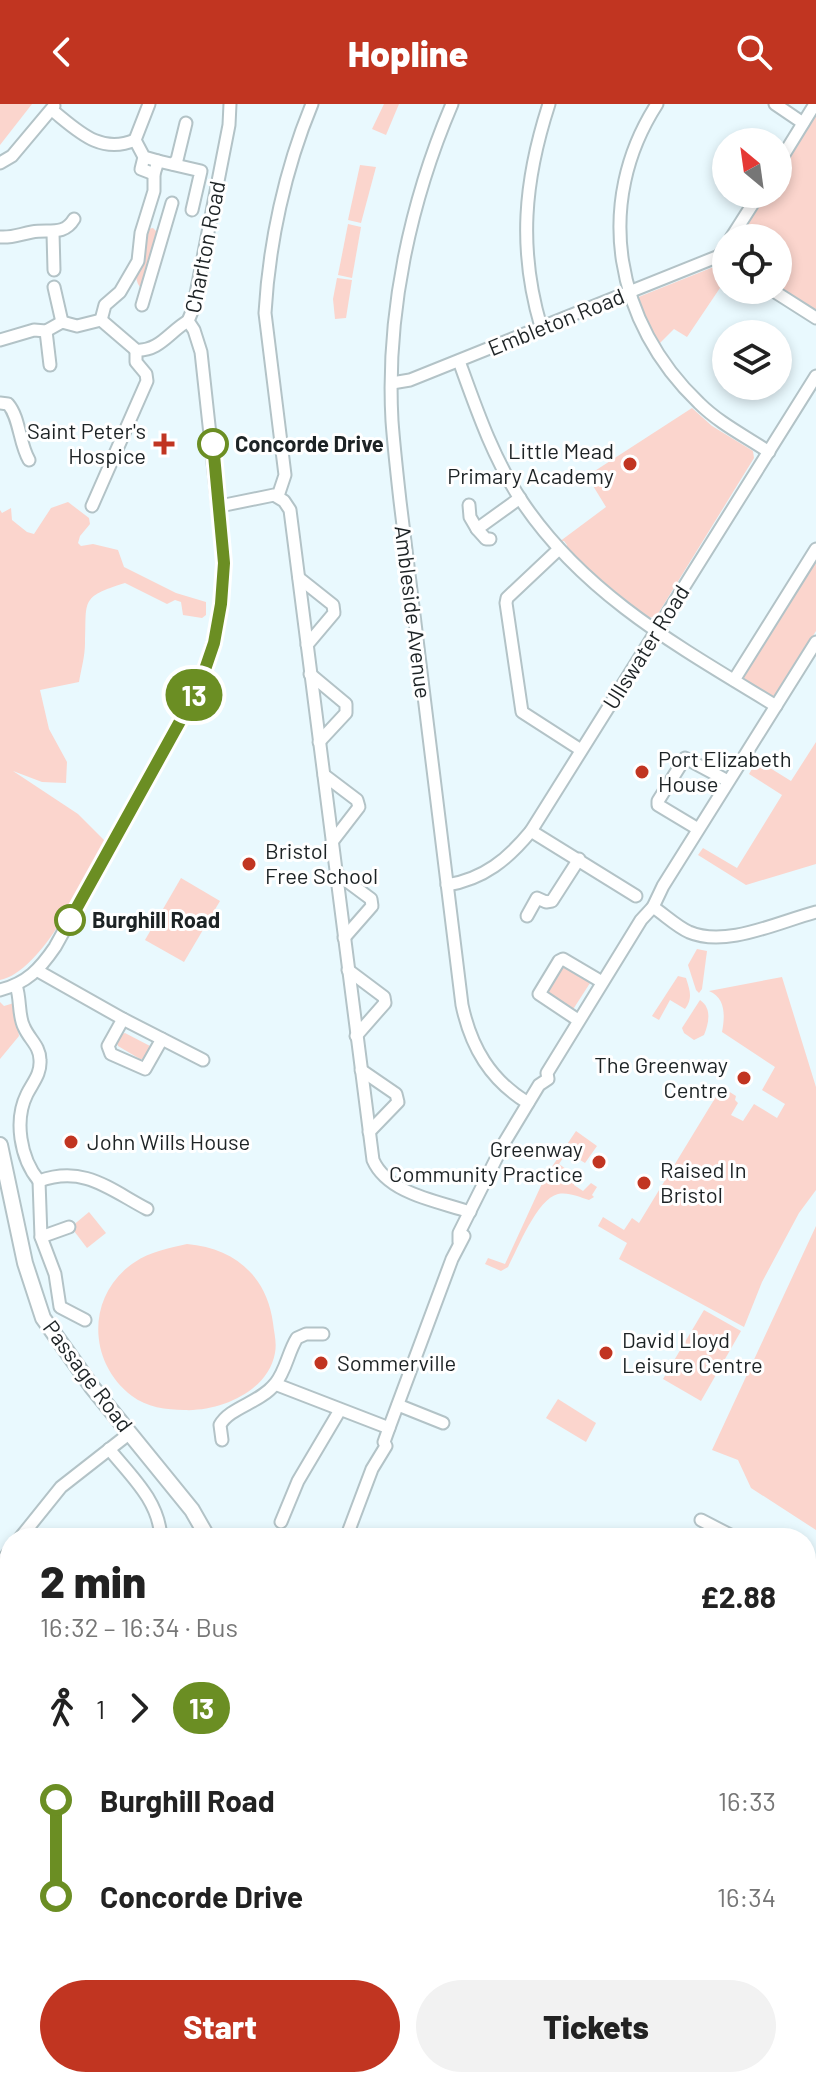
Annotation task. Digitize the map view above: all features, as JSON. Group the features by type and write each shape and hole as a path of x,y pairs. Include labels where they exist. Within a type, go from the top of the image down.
{"main road":[{"name":"Passage Road","path":"0,1145 25,1263 43,1318 92,1387 192,1510 202,1528"}],"street":[{"path":"0,163 12,156 54,107 80,133 102,144 124,144 135,140 149,104"},
{"name":"Charlton Road","path":"0,990 16,985 38,971 95,878 199,687 214,643 224,563 220,506 201,352 188,321 193,309 229,125 230,104"},
{"path":"278,496 285,475 265,313 266,287 294,151 312,104"},
{"name":"Ambleside Avenue","path":"452,104 412,224 395,320 392,420 462,1005 470,1036 493,1075 528,1103"},
{"path":"541,327 534,304 527,254 526,212 530,171 549,104"},
{"path":"657,104 632,151 621,203 621,259 628,293 650,342 684,388 721,421 769,452"},
{"path":"775,104 803,123"},
{"path":"792,141 815,104"},
{"path":"173,164 177,160 186,123"},
{"path":"135,140 144,157 141,169 154,174"},
{"path":"144,157 201,171 192,210"},
{"path":"101,320 105,305 126,284 138,261 141,233 146,223 158,161"},
{"path":"126,284 144,299 172,203"},
{"path":"0,237 53,233 70,225 74,219"},
{"path":"146,223 164,228"},
{"path":"53,233 54,270"},
{"name":"Embleton Road","path":"392,383 410,380 459,361 712,259"},
{"path":"54,287 62,322"},
{"path":"792,303 816,318"},
{"path":"0,340 34,330 46,331 62,322 77,326 101,320"},
{"path":"92,506 147,381 146,374 136,362 136,350 101,320"},
{"path":"136,350 156,346 188,321"},
{"path":"46,331 50,365"},
{"path":"459,361 487,435 520,498 559,549 603,593 655,631 776,706"},
{"name":"Ullswater Road","path":"447,885 467,881 494,867 511,855 531,831 816,376"},
{"path":"0,403 8,404 13,410 20,440 29,460"},
{"path":"220,506 269,495 278,496 290,510 375,1166 392,1184 470,1212"},
{"path":"477,529 520,498"},
{"path":"469,505 470,517 477,529 486,539 490,539"},
{"path":"559,549 507,598 506,603 522,712 581,750"},
{"path":"734,680 816,549"},
{"path":"299,578 333,605 334,613 307,645"},
{"path":"350,1528 378,1456 376,1452 380,1443 384,1442 465,1232 464,1226 504,1143 539,1085 540,1077 547,1073 641,920 653,907 698,829 816,642"},
{"path":"310,674 346,704 346,713 319,742"},
{"path":"698,829 658,805 664,791 685,758 728,781"},
{"path":"324,775 357,800 359,807 332,842"},
{"path":"531,831 636,896"},
{"path":"527,916 537,898 552,901 579,859"},
{"path":"336,873 371,899 372,906 344,938"},
{"path":"653,907 688,931 705,937 722,938 816,912"},
{"path":"578,1020 539,994 559,961 563,959 602,982"},
{"path":"348,970 384,997 385,1003 356,1036"},
{"path":"38,971 203,1060"},
{"path":"16,985 23,1026 39,1053 41,1063 39,1074 21,1109 20,1122 26,1157 39,1181 41,1237 61,1274 60,1307 85,1320"},
{"path":"123,1019 108,1046 111,1054 145,1069 162,1039"},
{"path":"361,1070 396,1094 398,1102 369,1132"},
{"path":"39,1181 65,1175 85,1177 126,1192 147,1209"},
{"path":"41,1237 69,1227"},
{"path":"222,1440 220,1425 223,1419 257,1400 275,1384 297,1338 306,1334 323,1334"},
{"path":"275,1384 389,1428"},
{"path":"398,1405 443,1423"},
{"path":"281,1522 298,1481 340,1410"},
{"path":"28,1528 61,1487 130,1433"},
{"path":"109,1449 150,1499 158,1514 160,1528"},
{"path":"701,1520 717,1528"}],"shaded area":[{"path":"0,104 32,104 0,145"},
{"path":"384,104 399,104 386,135 372,129"},
{"path":"816,112 816,313 792,297 792,224 747,224 756,208 792,208 792,151"},
{"path":"360,165 376,167 361,223 348,220"},
{"path":"348,224 361,227 352,278 338,275"},
{"path":"153,228 158,233 143,286 140,287 136,275 137,258 148,229"},
{"path":"712,268 712,300 687,337 674,329 658,345 636,298"},
{"path":"337,278 352,280 346,318 335,319 333,299"},
{"path":"692,408 712,426 753,451 754,458 656,617 645,618 566,550 564,541 559,542 606,507 587,476"},
{"path":"68,502 89,518 90,524 78,543 81,546 93,544 118,550 124,567 176,593 206,602 206,615 202,618 183,615 181,602 175,600 167,604 125,583 100,592 88,602 79,682 40,690 49,729 67,762 66,783 42,782 13,771 78,814 107,843 47,943 16,973 0,980 0,510 2,513 11,508 12,520 34,534 51,508"},
{"path":"816,559 816,631 773,701 740,681"},
{"path":"816,742 816,864 746,885 698,855 703,848 737,868 782,795 749,774 757,760 791,781"},
{"path":"181,878 220,901 184,962 145,940"},
{"path":"697,949 707,951 699,993 688,965"},
{"path":"565,965 592,980 572,1011 547,993 560,968"},
{"path":"678,976 686,978 690,994 688,1005 685,1009 670,1000 659,1020 652,1016"},
{"path":"782,977 816,1087 816,1190 799,1213 762,1282 744,1327 619,1259 627,1243 598,1226 603,1217 624,1230 632,1218 639,1223 720,1090 725,1089 736,1096 738,1103 731,1115 743,1121 754,1104 777,1118 785,1104 762,1090 775,1067 722,1032 724,1014 721,1003 709,991"},
{"path":"700,1000 708,1011 708,1021 704,1035 694,1040 682,1028"},
{"path":"0,1002 4,1006 14,1003 19,1036 0,1059"},
{"path":"125,1033 150,1046 146,1059 140,1059 118,1046 116,1040"},
{"path":"576,1131 597,1146 585,1163 567,1152 559,1164 577,1177 574,1185 583,1191 591,1183 597,1187 592,1195 594,1197 589,1200 558,1194 550,1198 529,1225 508,1267 501,1271 485,1264 488,1258 505,1264 545,1177"},
{"path":"89,1212 106,1233 87,1248 71,1227"},
{"path":"816,1226 816,1528 751,1488 738,1460 712,1450"},
{"path":"187,1244 219,1251 233,1258 256,1278 270,1306 276,1349 271,1367 252,1389 226,1403 198,1410 150,1405 132,1396 117,1382 107,1365 100,1347 98,1328 101,1309 119,1276 147,1256"},
{"path":"704,1310 741,1331 701,1401 663,1379"},
{"path":"558,1399 596,1423 586,1442 546,1418"}],"bus line":[{"name":"13","path":"70,920 199,687 214,643 224,584 224,544 213,444"}],"place":[{"name":"Saint Peter's Hospice","path":"164,444"},
{"name":"Concorde Drive","path":"213,444"},
{"name":"Little Mead Primary Academy","path":"630,464"},
{"name":"Port Elizabeth House","path":"642,772"},
{"name":"Bristol Free School","path":"249,864"},
{"name":"Burghill Road","path":"70,920"},
{"name":"The Greenway Centre","path":"744,1078"},
{"name":"John Wills House","path":"71,1142"},
{"name":"Greenway Community Practice","path":"599,1162"},
{"name":"Raised In Bristol","path":"644,1183"},
{"name":"David Lloyd Leisure Centre","path":"606,1353"},
{"name":"Sommerville","path":"321,1363"}]}
